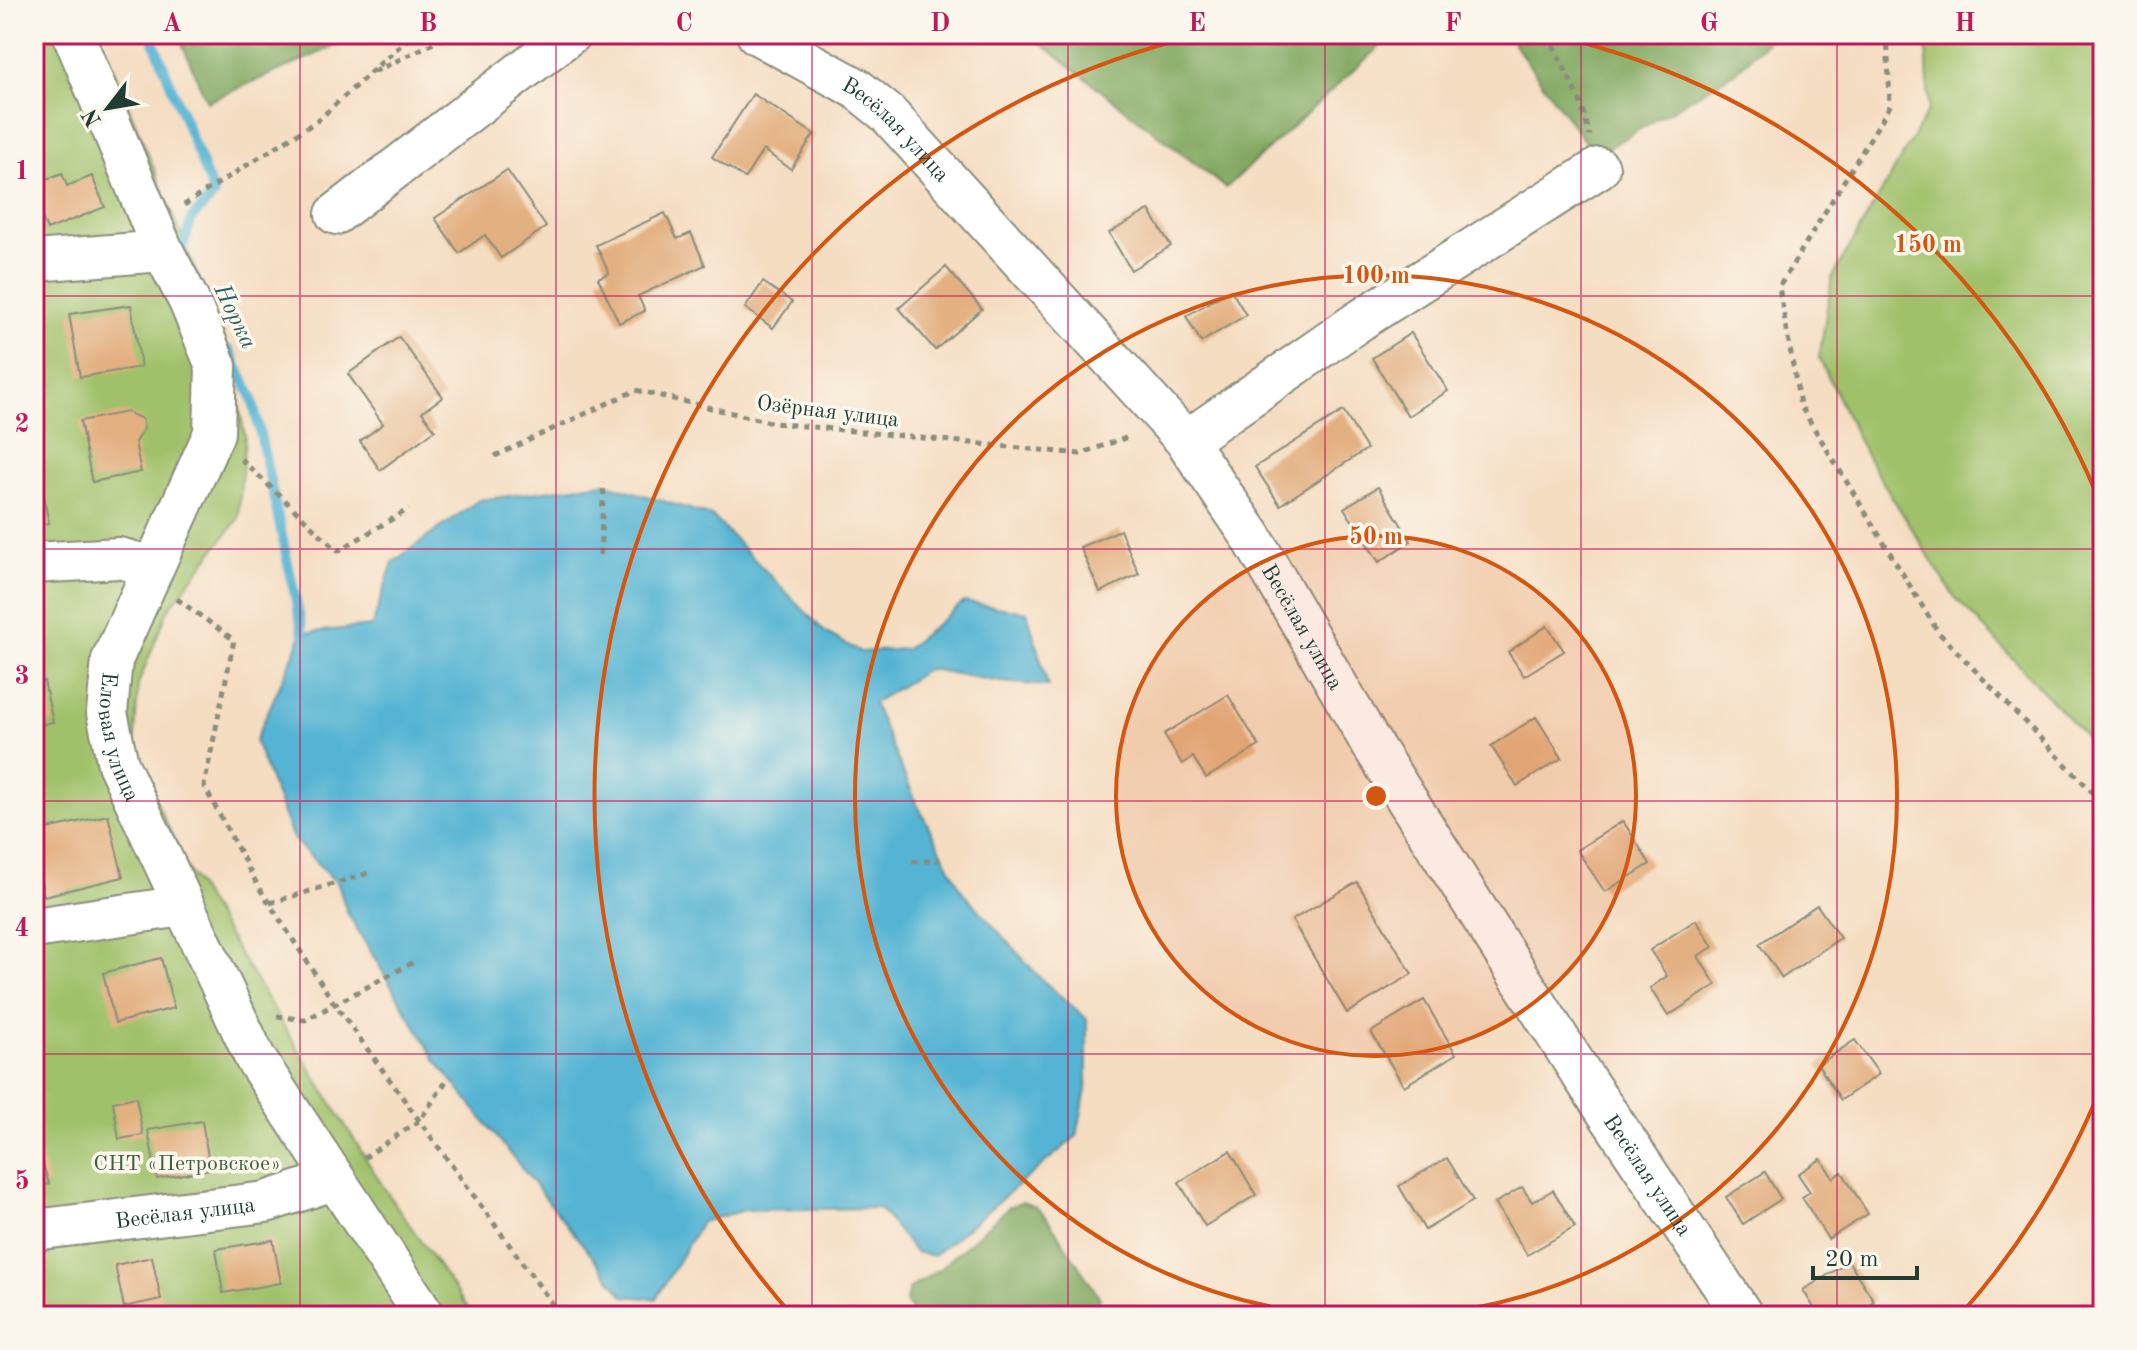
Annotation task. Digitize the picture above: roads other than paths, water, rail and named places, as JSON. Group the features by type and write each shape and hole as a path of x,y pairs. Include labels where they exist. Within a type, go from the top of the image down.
{"street":[{"name":"Еловая улица","path":"73,34 163,251 189,301 216,366 214,433 188,498 150,573 112,660 107,713 118,764 255,1058 425,1316"},
{"path":"336,214 570,34"},
{"name":"Весёлая улица","path":"757,34 856,88 888,114 1177,432 1251,536 1369,740 1572,1059 1743,1316"},
{"path":"1177,432 1359,321 1599,168"},
{"path":"34,261 163,251"},
{"path":"34,563 119,558 150,573"},
{"path":"34,928 183,906"},
{"name":"Весёлая улица","path":"34,1230 266,1202 333,1180"}],"water":[{"path":"604,483 712,516 825,632 861,652 906,649 964,602 1027,612 1048,686 1001,682 929,669 873,703 917,804 962,891 1041,979 1087,1019 1087,1084 1077,1136 933,1256 915,1252 879,1208 745,1210 701,1222 656,1299 624,1296 437,1062 347,912 338,884 293,839 255,741 303,633 372,626 393,562 479,500"}],"waterway":[{"name":"Норка","path":"151,34 214,195 192,218 182,250 184,256"},
{"name":"Норка","path":"229,350 252,397 303,633"}],"park label":[{"name":"СНТ «Петровское»","path":"187,1162"}]}
